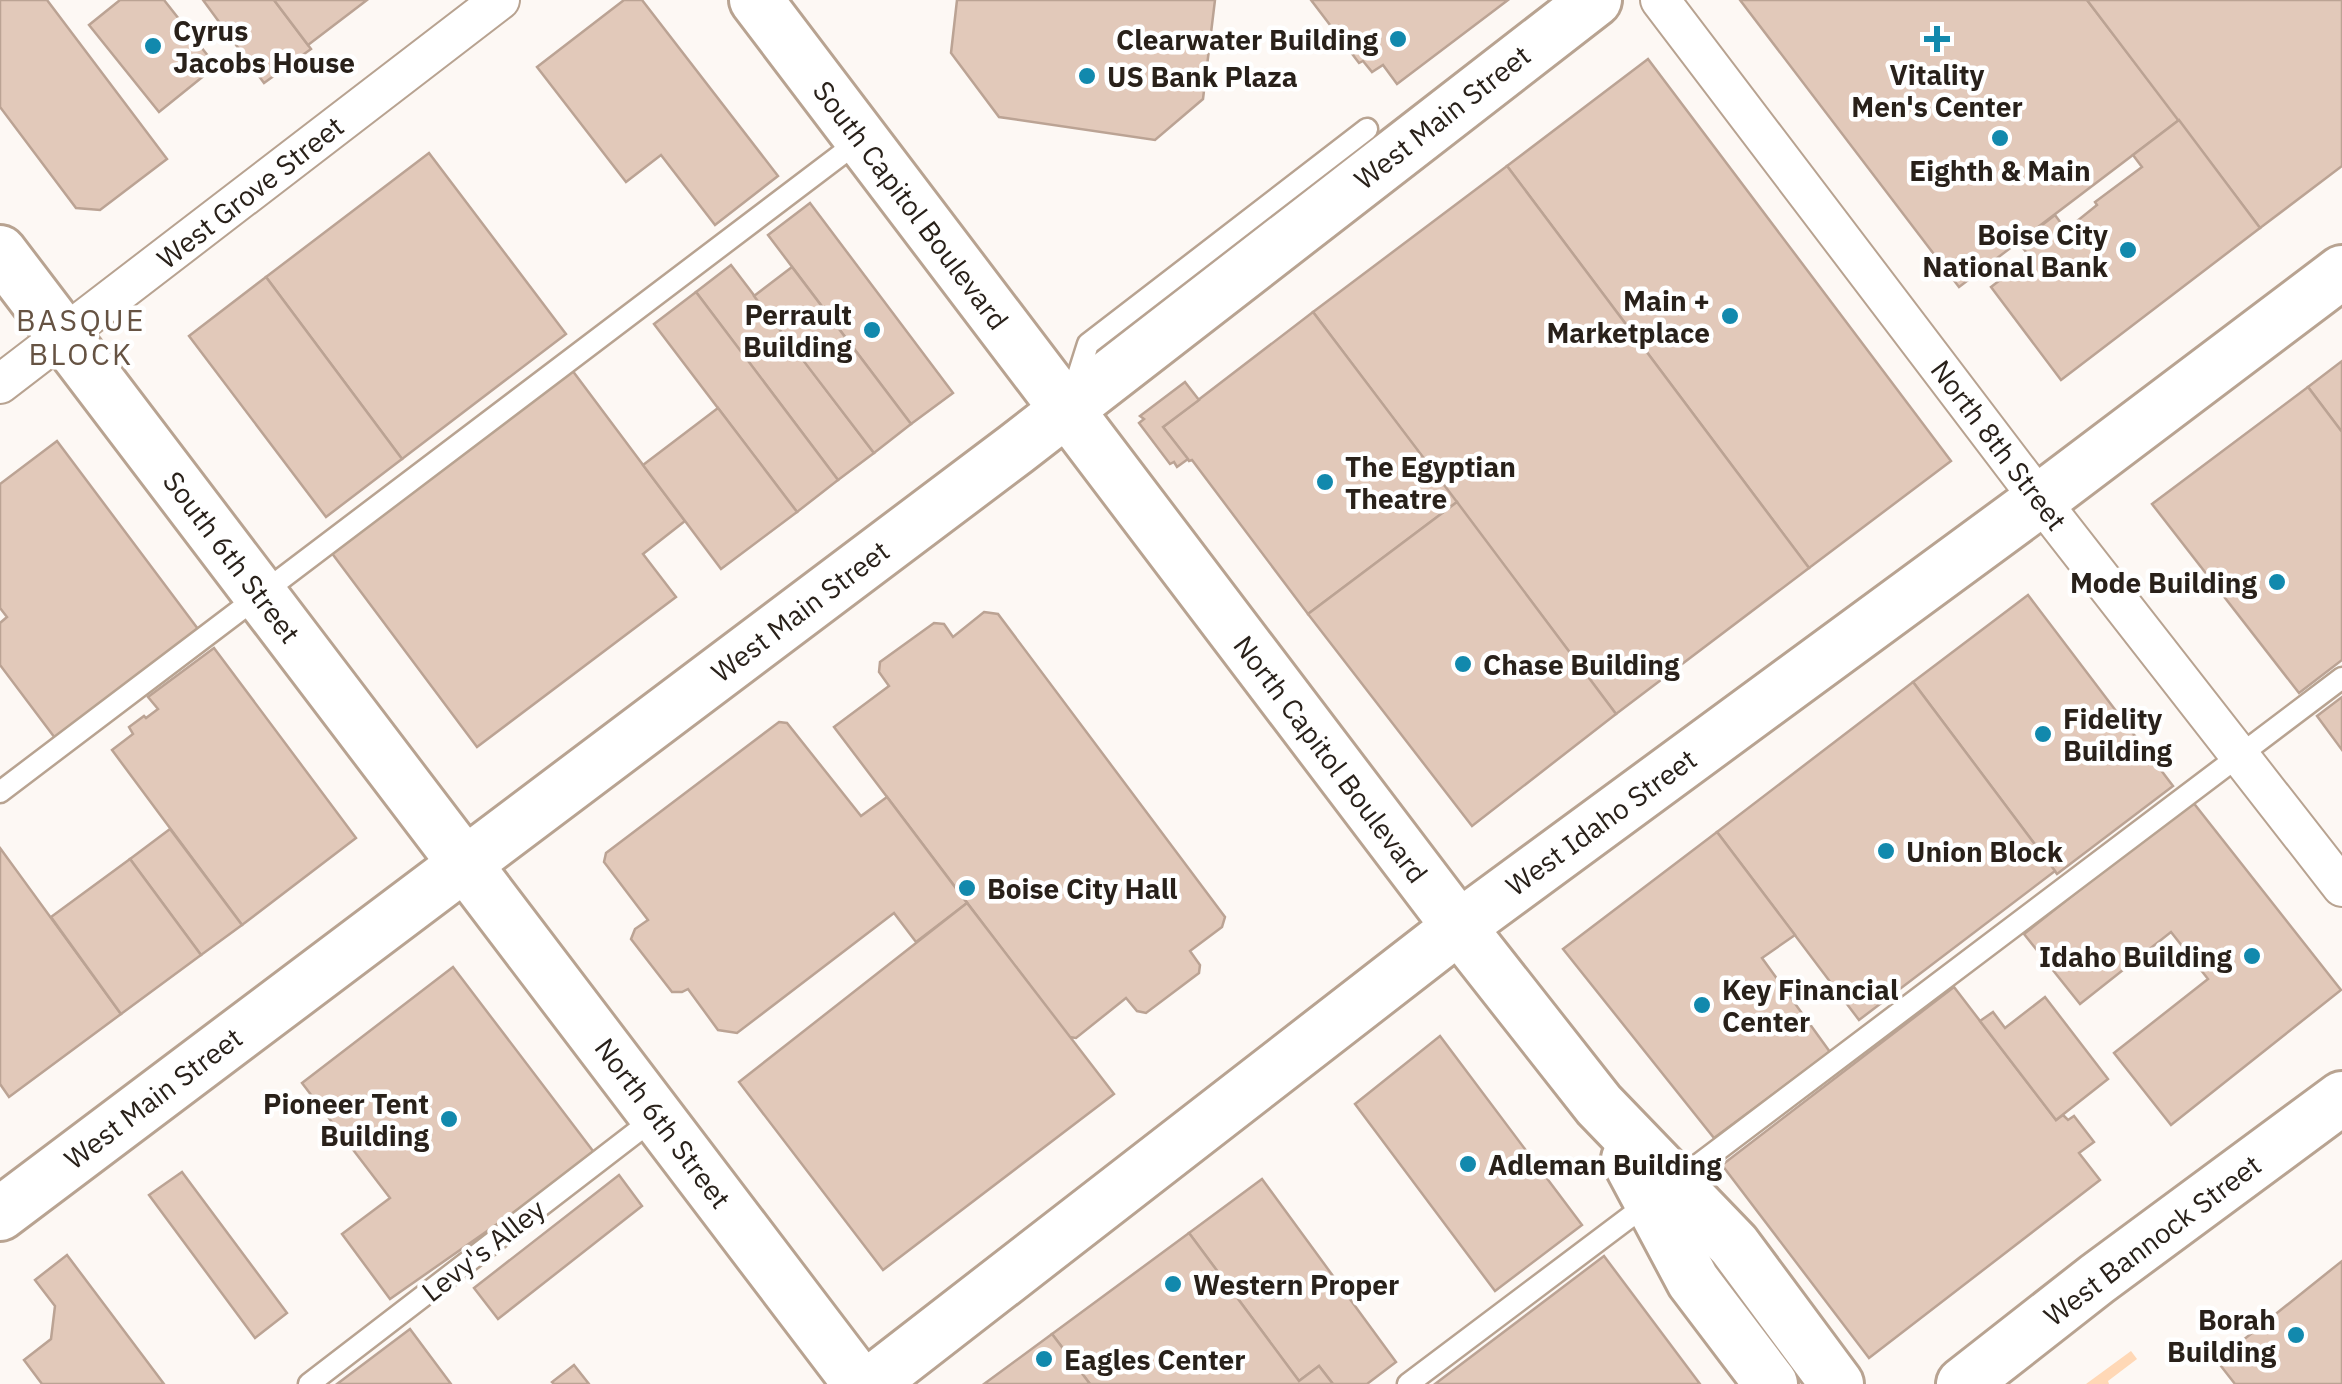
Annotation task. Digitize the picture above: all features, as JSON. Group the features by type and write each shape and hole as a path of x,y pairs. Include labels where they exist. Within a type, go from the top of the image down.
{"main road":[{"name":"South Capitol Boulevard","path":"756,0 1067,409"},
{"name":"West Main Street","path":"0,1214 1067,409 1594,0"},
{"name":"South 6th Street","path":"0,252 465,862"},
{"name":"West Idaho Street","path":"870,1384 1458,927 2040,500 2342,272"},
{"name":"North Capitol Boulevard","path":"1067,409 1662,1192 1694,1281 1771,1384"},
{"name":"North 6th Street","path":"465,862 860,1384"},
{"name":"West Bannock Street","path":"1963,1384 2342,1098"},
{"name":"North Capitol Boulevard","path":"1662,1192 1734,1244 1836,1384"}],"street":[{"name":"West Grove Street","path":"0,384 500,0"},
{"name":"North 8th Street","path":"1660,0 2040,500 2342,887"}],"lane":[{"path":"1067,409 1088,344 1367,129"},
{"path":"0,792 862,139"},
{"path":"1408,1384 2342,678"},
{"name":"Levy's Alley","path":"308,1384 658,1116"}],"shaded area":[{"path":"2131,1351 2137,1359 2109,1384 2086,1384"}],"building":[{"path":"0,0 47,0 167,159 100,210 76,208 0,107"},
{"name":"Cyrus Jacobs House","path":"120,0 164,0 216,66 159,112 89,25"},
{"path":"203,0 274,0 311,49 264,83"},
{"path":"274,0 367,0 308,45"},
{"path":"624,0 642,0 778,176 715,225 661,155 626,182 537,67"},
{"name":"US Bank Plaza","path":"957,0 1215,0 1203,99 1155,140 999,117 951,53"},
{"name":"Clearwater Building","path":"1311,0 1508,0 1397,84 1383,65 1372,72 1363,61 1359,63"},
{"name":"Eighth & Main","path":"1740,0 2087,0 2179,120 1959,287"},
{"path":"2087,0 2342,0 2342,166 2260,228"},
{"name":"Main + Marketplace","path":"1648,59 1951,461 1809,568 1507,166"},
{"name":"Boise City National Bank","path":"2179,120 2260,228 2061,380 1991,287 2030,257 2019,243 2055,215 2066,230 2097,205 2095,202 2142,167 2133,155"},
{"path":"429,153 566,334 402,459 266,277"},
{"path":"1507,166 1809,568 1616,714 1313,312"},
{"name":"Perrault Building","path":"810,203 953,393 911,424 768,235"},
{"path":"731,265 874,453 838,480 696,292"},
{"path":"792,267 911,424 874,453 754,296"},
{"path":"266,277 402,459 326,517 189,336"},
{"path":"696,292 838,480 797,512 654,324"},
{"name":"The Egyptian Theatre","path":"1313,312 1457,502 1308,614 1163,427"},
{"path":"2342,361 2342,432 2308,387"},
{"path":"572,370 685,521 643,554 676,597 477,747 331,552"},
{"path":"1185,382 1199,400 1163,427 1188,459 1177,467 1174,462 1170,464 1139,423 1144,419 1140,416"},
{"name":"Mode Building","path":"2308,387 2342,432 2342,660 2299,693 2152,504"},
{"path":"718,408 797,512 721,569 643,465"},
{"path":"57,441 198,629 55,738 0,665 0,623 7,617 0,608 0,484"},
{"name":"Chase Building","path":"1457,502 1616,714 1472,826 1308,614"},
{"name":"Fidelity Building","path":"2028,595 2173,786 2057,874 1913,682"},
{"path":"984,612 998,614 1225,917 1222,927 1190,951 1200,965 1199,973 1146,1013 1137,1011 1126,998 1076,1038 1069,1037 834,727 889,686 879,672 880,662 934,623 944,624 953,637"},
{"path":"214,648 356,838 242,925 112,750 133,734 129,727 158,709 148,697"},
{"name":"Union Block","path":"1913,682 2055,871 1859,1020 1717,832"},
{"path":"2342,697 2342,750 2317,716"},
{"path":"779,722 787,723 861,816 887,797 967,903 916,942 894,913 737,1033 718,1030 688,989 672,992 631,939 635,929 648,920 604,862 606,853"},
{"name":"Idaho Building","path":"2192,801 2341,990 2171,1125 2114,1053 2208,979 2171,932 2080,1004 2024,934"},
{"path":"170,829 242,925 201,955 130,859"},
{"name":"Key Financial Center","path":"1717,832 1795,935 1762,958 1830,1052 1714,1138 1563,949"},
{"path":"0,848 121,1014 9,1097 0,1084"},
{"path":"130,859 201,955 121,1014 51,917"},
{"path":"967,903 1114,1094 883,1270 739,1082"},
{"name":"Pioneer Tent Building","path":"453,967 596,1155 390,1299 342,1234 390,1198 302,1083"},
{"path":"1954,987 2056,1120 2063,1115 2068,1120 2074,1116 2094,1142 2079,1153 2100,1180 1869,1358 1722,1165"},
{"path":"2045,997 2108,1079 2056,1120 1980,1021 1993,1012 2005,1028"},
{"name":"Adleman Building","path":"1440,1036 1582,1225 1495,1291 1355,1104"},
{"path":"182,1172 287,1313 255,1338 149,1195"},
{"path":"619,1175 642,1206 498,1319 474,1288"},
{"path":"1262,1179 1396,1362 1367,1384 1333,1384 1319,1366 1299,1381 1189,1233"},
{"name":"Western Proper","path":"1189,1233 1299,1381 1319,1366 1333,1384 1090,1384 1052,1334"},
{"path":"67,1255 164,1384 42,1384 24,1360 51,1339 55,1306 35,1280"},
{"path":"1604,1256 1700,1384 1435,1384"},
{"name":"Borah Building","path":"2342,1261 2342,1384 2235,1384 2217,1361"},
{"path":"410,1329 451,1384 337,1384"},
{"name":"Eagles Center","path":"1052,1334 1090,1384 984,1384"},
{"path":"574,1365 589,1384 552,1382"}],"place":[{"name":"Clearwater Building","path":"1398,39"},
{"name":"Vitality Men's Center","path":"1937,39"},
{"name":"Cyrus Jacobs House","path":"153,46"},
{"name":"US Bank Plaza","path":"1087,76"},
{"name":"Eighth & Main","path":"2000,138"},
{"name":"Boise City National Bank","path":"2128,250"},
{"name":"Main + Marketplace","path":"1730,316"},
{"name":"Perrault Building","path":"872,330"},
{"name":"The Egyptian Theatre","path":"1325,482"},
{"name":"Mode Building","path":"2277,582"},
{"name":"Chase Building","path":"1463,664"},
{"name":"Fidelity Building","path":"2043,734"},
{"name":"Union Block","path":"1886,851"},
{"name":"Boise City Hall","path":"967,888"},
{"name":"Idaho Building","path":"2252,956"},
{"name":"Key Financial Center","path":"1702,1005"},
{"name":"Pioneer Tent Building","path":"449,1119"},
{"name":"Adleman Building","path":"1468,1164"},
{"name":"Western Proper","path":"1173,1284"},
{"name":"Borah Building","path":"2296,1335"},
{"name":"Eagles Center","path":"1044,1359"}],"district":[{"name":"BASQUE BLOCK","path":"81,336"}]}
